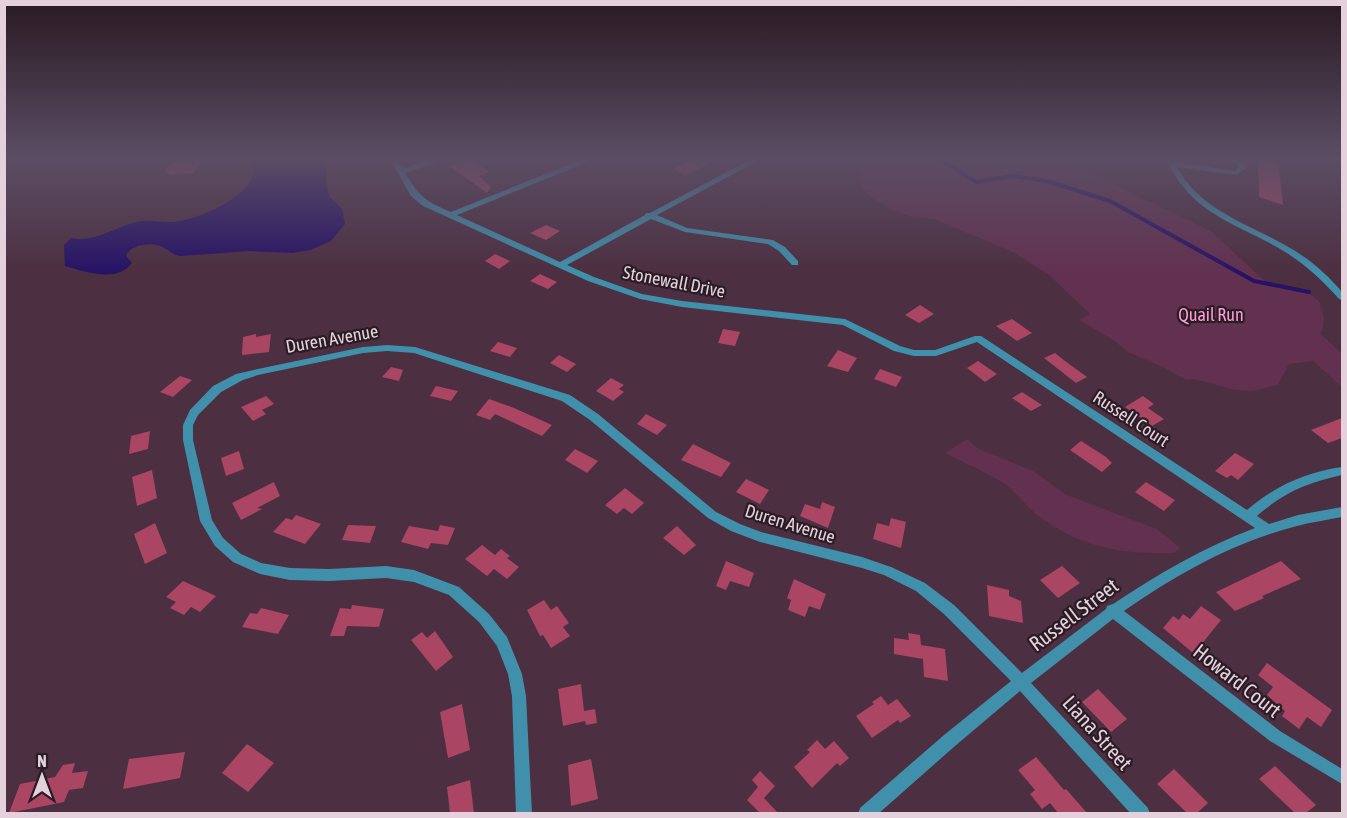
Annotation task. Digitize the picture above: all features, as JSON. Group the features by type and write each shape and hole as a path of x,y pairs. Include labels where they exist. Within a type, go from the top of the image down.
{"street":[{"name":"Stonewall Drive","path":"419,198 451,215 608,286 655,299 845,322 909,352 936,353 978,338"},
{"path":"451,215 491,198"},
{"path":"560,265 680,198"},
{"path":"1196,198 1222,216 1294,253 1319,272 1342,297"},
{"path":"649,215 685,230 770,242 782,249 795,263"},
{"name":"Russell Court","path":"978,338 1266,529"},
{"name":"Duren Avenue","path":"524,813 519,696 515,674 502,642 474,607 442,585 414,576 386,572 309,576 260,568 237,558 212,534 202,508 188,432 191,418 198,406 217,389 240,377 258,372 363,350 387,348 426,353 556,393 594,417 712,515 728,524 753,534 882,569 921,587 970,630 1021,681"},
{"path":"1248,517 1260,506 1297,482 1342,471"},
{"name":"Russell Street","path":"873,811 1021,681 1112,610 1193,562 1266,529 1342,512"},
{"name":"Howard Court","path":"1112,610 1275,736 1342,777"},
{"name":"Liana Street","path":"1021,681 1142,813"}],"green space":[{"name":"Quail Run","path":"873,198 1142,198 1212,232 1269,285 1305,291 1319,301 1324,317 1323,329 1320,333 1342,354 1342,387 1313,361 1289,364 1278,385 1252,391 1236,390 1194,379 1186,380 1128,352 1112,339 1079,320 1090,314 1049,275 1013,252 934,219 913,217 893,211"},
{"path":"967,439 977,448 1033,471 1067,495 1157,529 1180,548 1174,553 1118,550 1101,547 1069,535 1036,514 1005,484 945,453"}],"shaded area":[{"path":"234,198 331,198 342,209 345,224 331,241 310,250 293,253 249,251 181,256 160,246 146,245 128,252 126,256 132,263 118,273 101,274 65,266 64,245 71,238 88,238 142,221 184,220"}],"building":[{"path":"1263,198 1282,198 1283,205"},
{"path":"546,225 560,231 546,240 530,233"},
{"path":"495,254 510,261 499,269 485,261"},
{"path":"540,274 557,282 548,289 530,281"},
{"path":"920,305 934,314 919,323 905,315"},
{"path":"1012,319 1032,333 1017,341 996,326"},
{"path":"723,329 740,332 735,346 718,343"},
{"path":"256,334 256,337 271,334 269,352 242,355 243,337"},
{"path":"498,342 517,348 510,357 490,351"},
{"path":"838,350 857,358 848,372 827,366"},
{"path":"1055,353 1087,377 1076,383 1044,358"},
{"path":"559,355 576,364 567,372 550,363"},
{"path":"978,361 997,374 985,382 967,368"},
{"path":"391,367 403,370 399,381 382,377"},
{"path":"880,369 902,377 896,387 874,379"},
{"path":"180,376 192,380 173,397 160,392"},
{"path":"611,378 624,385 619,389 624,392 613,401 596,391"},
{"path":"436,386 458,391 451,401 430,396"},
{"path":"1022,392 1042,405 1031,411 1012,398"},
{"path":"266,396 274,404 262,410 266,414 253,421 241,407"},
{"path":"1143,396 1154,404 1148,408 1164,419 1152,426 1125,407"},
{"path":"489,399 552,425 542,436 495,414 490,420 476,415"},
{"path":"646,414 667,425 657,435 637,424"},
{"path":"1342,418 1342,438 1328,443 1311,430"},
{"path":"150,431 148,449 129,454 131,436"},
{"path":"1081,441 1112,463 1102,472 1070,450"},
{"path":"693,444 731,463 721,477 681,460"},
{"path":"575,449 598,461 587,473 565,460"},
{"path":"239,451 244,469 226,476 221,458"},
{"path":"1235,453 1254,464 1238,480 1231,475 1227,478 1215,471"},
{"path":"152,470 157,498 137,506 132,477"},
{"path":"746,479 769,490 760,504 736,492"},
{"path":"274,482 280,496 257,508 262,509 241,520 232,503"},
{"path":"1146,482 1175,500 1164,511 1135,492"},
{"path":"625,488 644,503 632,514 624,508 617,514 605,505"},
{"path":"822,502 835,507 828,528 800,516 805,504 820,509"},
{"path":"296,515 321,524 305,544 273,532 286,518 292,520"},
{"path":"891,518 906,522 901,548 873,539 877,523 889,526"},
{"path":"155,523 167,553 145,564 134,534"},
{"path":"348,525 376,526 370,543 342,540"},
{"path":"440,525 455,528 448,545 431,543 428,549 401,542 409,526 438,531"},
{"path":"677,526 696,545 684,555 663,538"},
{"path":"482,545 495,555 501,549 510,556 507,558 519,567 507,579 494,569 487,576 465,559"},
{"path":"726,561 754,573 749,587 730,581 726,590 716,586"},
{"path":"1281,561 1301,579 1235,611 1216,592"},
{"path":"1062,566 1080,583 1058,598 1040,580"},
{"path":"794,579 826,594 820,610 809,606 805,617 788,610 791,600 787,598"},
{"path":"183,581 216,596 200,612 191,607 184,615 170,608 176,602 166,597"},
{"path":"987,585 1009,590 1009,596 1021,601 1023,623 989,616"},
{"path":"544,600 551,610 557,606 569,623 563,627 570,636 551,648 543,635 540,636 527,610"},
{"path":"352,605 384,609 379,627 347,626 344,636 330,636 340,608 351,609"},
{"path":"1201,606 1221,620 1201,645 1205,648 1198,657 1163,628 1173,616 1179,620 1183,614 1190,619"},
{"path":"261,608 289,615 278,634 242,627 250,613 257,614"},
{"path":"435,631 453,657 436,671 411,640 422,632 427,638"},
{"path":"908,633 920,635 921,645 945,649 948,681 924,677 923,659 894,654 894,638 909,640"},
{"path":"1267,663 1332,710 1321,727 1307,717 1299,729 1282,716 1285,711 1267,695 1273,687 1258,675"},
{"path":"581,684 584,711 595,709 597,723 586,725 585,721 563,726 558,689"},
{"path":"1098,689 1127,719 1111,732 1082,702"},
{"path":"881,696 888,705 897,699 911,716 900,723 898,720 872,738 856,716 874,704 872,702"},
{"path":"462,704 470,750 448,758 440,712"},
{"path":"817,740 825,749 834,741 849,758 840,766 837,763 812,788 794,767 810,752 807,750"},
{"path":"247,744 274,763 248,792 222,773"},
{"path":"185,752 180,778 123,789 129,759"},
{"path":"1036,757 1087,813 1058,813 1050,803 1042,809 1030,794 1035,790 1018,770"},
{"path":"591,759 598,799 571,806 568,765"},
{"path":"75,763 72,773 88,771 83,788 69,790 64,802 9,813 20,784 55,777 63,765"},
{"path":"1275,766 1316,805 1306,813 1295,813 1259,779"},
{"path":"1174,769 1208,803 1197,813 1187,813 1157,784"},
{"path":"760,771 775,786 764,798 778,813 760,813 747,800 758,787 752,780"},
{"path":"470,780 474,813 450,813 447,787"}],"waterway":[{"path":"1101,198 1254,281 1309,292"}]}
